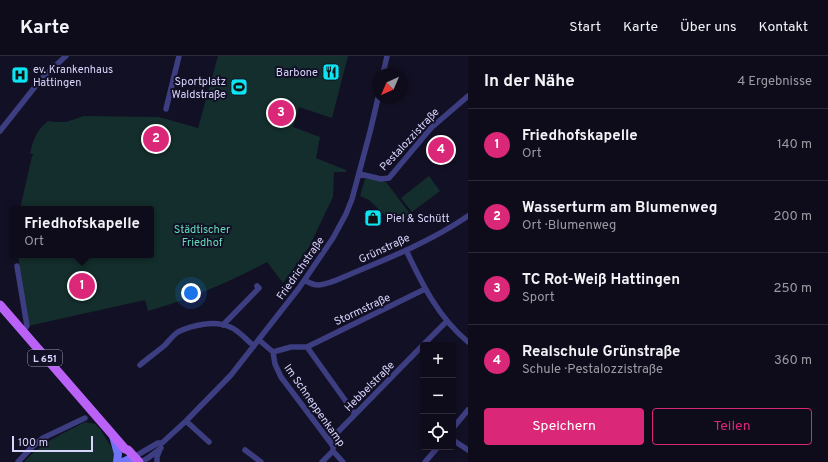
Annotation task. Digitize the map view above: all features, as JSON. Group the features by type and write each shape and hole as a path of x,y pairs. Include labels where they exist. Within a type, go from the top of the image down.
{"main road":[{"name":"L 651","path":"0,305 125,449 128,450 133,460"},
{"path":"112,434 118,454 117,462"}],"street":[{"path":"0,131 42,78 66,56"},
{"path":"166,109 179,56"},
{"path":"384,68 387,56"},
{"name":"Pestalozzistraße","path":"360,174 381,179 389,178 431,128 468,96"},
{"name":"Friedrichstraße","path":"133,460 148,458 226,381 305,280 333,238 346,214 360,174 377,104"},
{"name":"Grünstraße","path":"305,280 310,284 318,285 329,283 406,250 468,216"},
{"path":"406,250 425,289 447,321 468,342"},
{"path":"17,266 27,326 22,331"},
{"path":"223,325 259,288 257,286"},
{"name":"Stormstraße","path":"273,352 291,347 307,346 425,289"},
{"name":"Hebbelstraße","path":"426,342 447,321"},
{"path":"140,365 165,345 177,333 211,324 223,325 235,330 254,346"},
{"path":"259,340 273,352"},
{"path":"307,346 318,364 355,414"},
{"name":"Hebbelstraße","path":"329,441 420,348"},
{"name":"Im Schneppenkamp","path":"273,352 275,364 281,376 333,446 333,451 343,462"},
{"path":"456,424 468,410"},
{"path":"18,462 42,438 85,418"},
{"path":"186,421 209,442"},
{"path":"456,442 468,450"},
{"name":"Friedrichstraße","path":"133,460 158,443 161,446"},
{"path":"157,462 157,457 161,446"},
{"path":"245,450 261,462"},
{"path":"425,462 435,450"},
{"path":"322,462 333,451"}],"green space":[{"name":"Städtischer Friedhof","path":"218,56 348,56 332,118 299,107 293,127 320,137 316,158 346,170 346,172 334,172 333,197 309,247 283,283 267,262 209,290 148,311 145,300 28,326 18,258 154,258 154,206 21,206 32,156 34,155 30,153 38,131 44,124 48,121 66,122 84,116 159,117 198,128"},
{"path":"429,176 440,191 412,212 401,198"},
{"path":"365,179 386,182 411,215 394,224 369,200 360,196"},
{"path":"85,422 95,424 100,429 115,453 113,462 24,462 45,444"}],"place":[{"name":"Barbone","path":"331,72"},
{"name":"ev. Krankenhaus Hattingen","path":"20,75"},
{"name":"Sportplatz Waldstraße","path":"239,87"},
{"name":"TC Rot-Weiß Hattingen","path":"281,113"},
{"name":"Wasserturm am Blumenweg","path":"156,139"},
{"name":"Realschule Grünstraße","path":"441,150"},
{"name":"Piel & Schütt","path":"373,218"},
{"name":"Friedhofskapelle","path":"82,286"}]}
